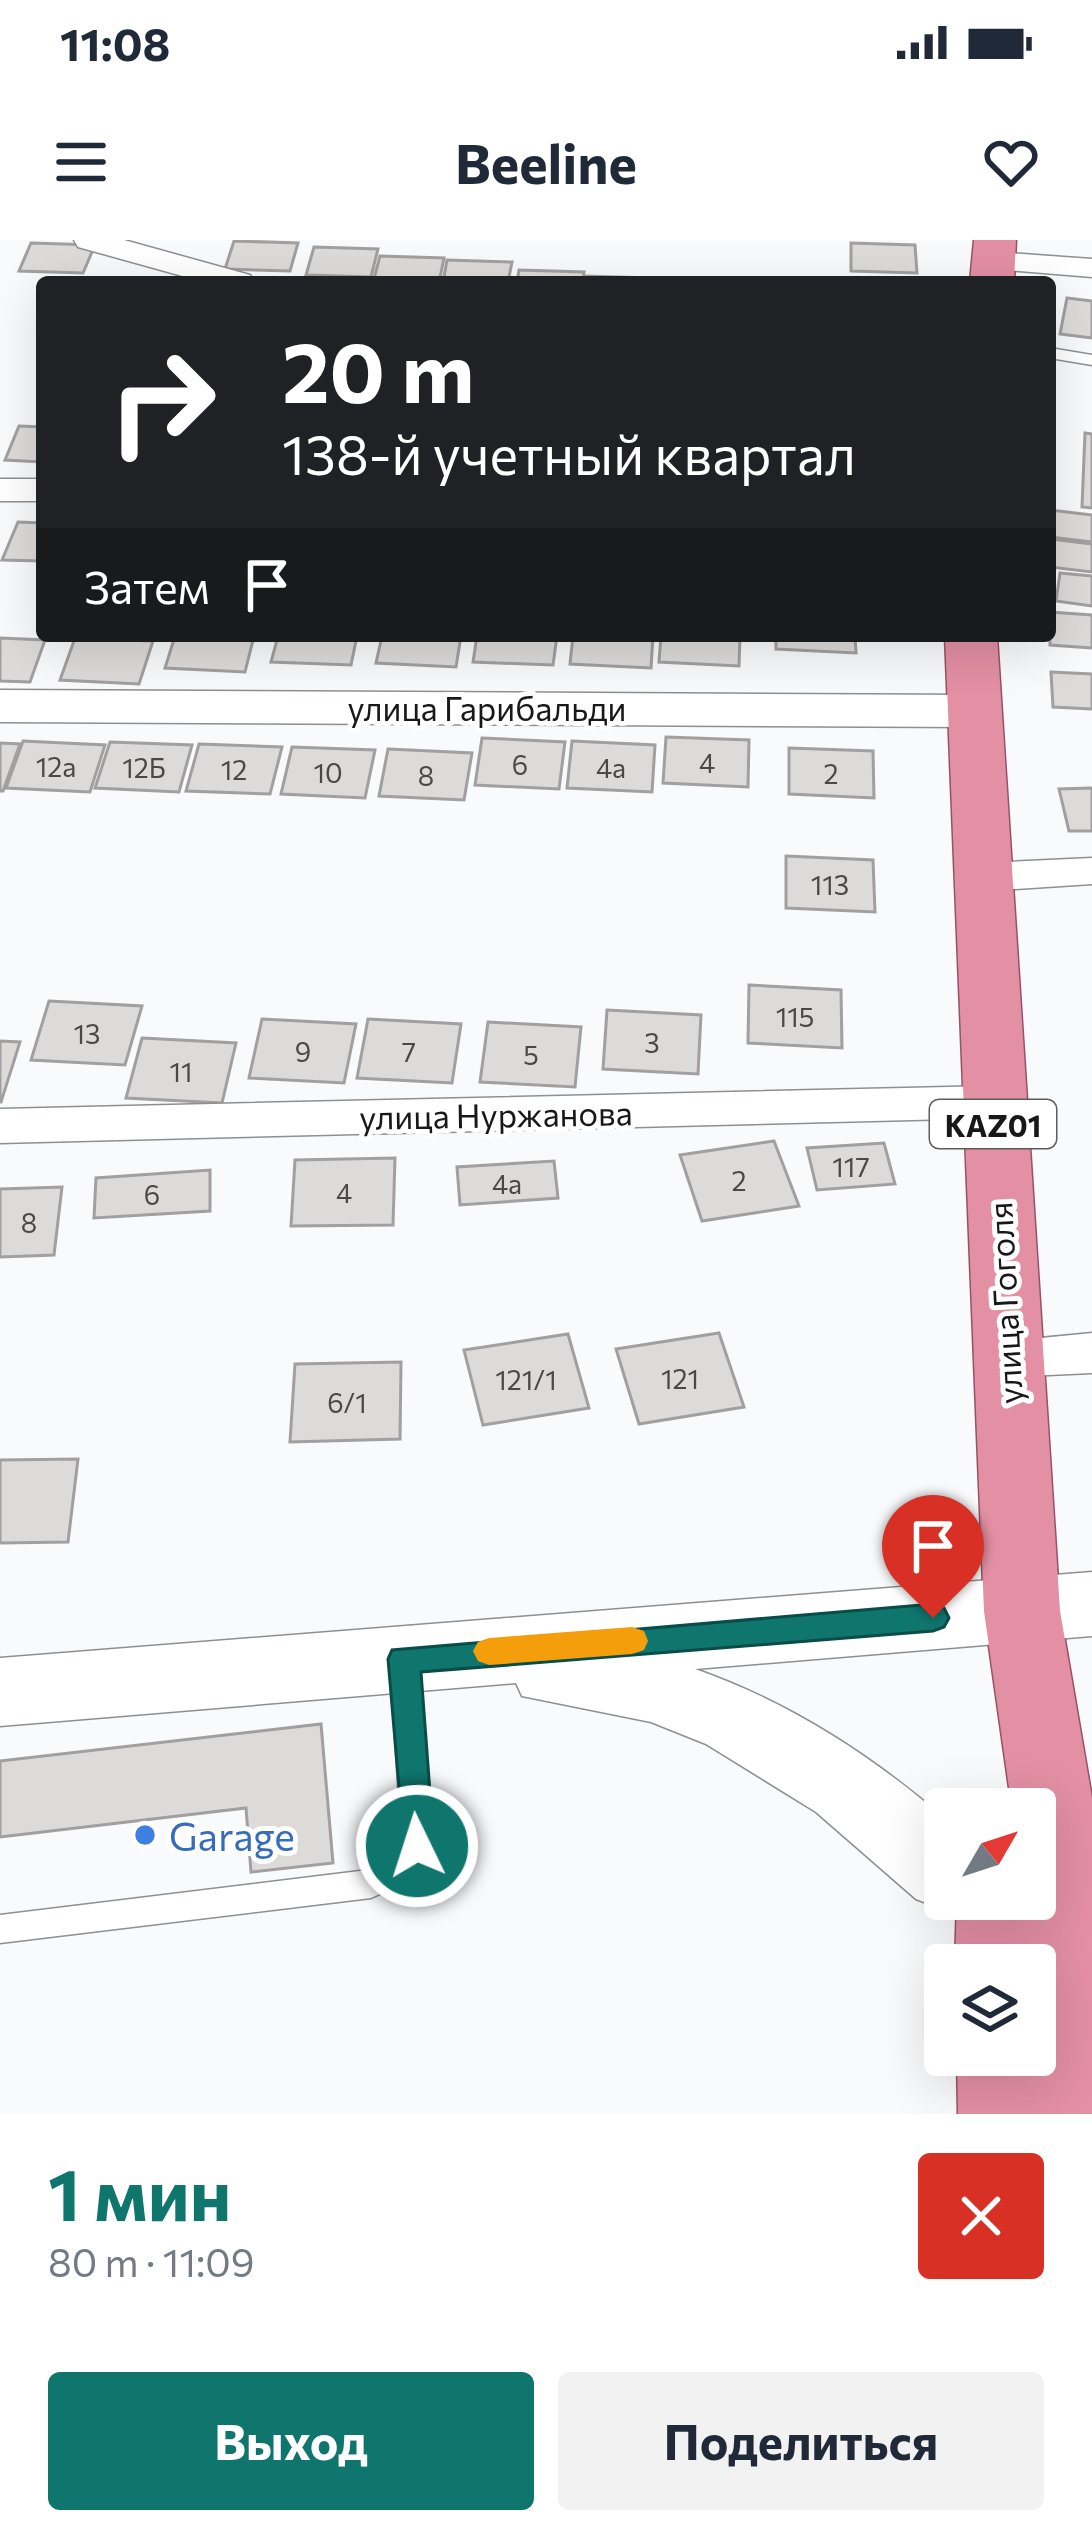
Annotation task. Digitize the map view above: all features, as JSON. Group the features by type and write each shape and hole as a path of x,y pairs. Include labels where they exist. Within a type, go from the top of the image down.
{"highway":[{"name":"улица Гоголя","path":"971,642 1007,1357 1057,1608"},
{"name":"KАZ01","path":"1011,1788 1057,1608"},
{"name":"KАZ01","path":"1057,1608 1090,2017 1092,2114"},
{"path":"1002,2076 1003,2114"}],"main road":[{"path":"0,1692 1057,1608"},
{"path":"422,1657 650,1688 744,1724 807,1755 862,1795 924,1855"}],"street":[{"path":"88,240 217,276"},
{"path":"994,261 1092,268"},
{"path":"0,490 36,490"},
{"name":"улица Гарибальди","path":"0,706 973,711"},
{"path":"985,877 1092,871"},
{"name":"улица Нуржанова","path":"0,1126 992,1102"},
{"path":"1007,1357 1092,1353"}],"lane":[{"path":"1056,354 1092,360"},
{"path":"0,1929 371,1884 403,1869 417,1846 422,1657"}],"building":[{"path":"234,241 298,243 290,271 225,269"},
{"path":"31,243 95,245 83,273 19,271"},
{"path":"851,243 915,245 917,273 851,271"},
{"path":"314,247 378,249 371,276 306,275"},
{"path":"380,256 444,258 440,276 375,276"},
{"path":"447,260 512,262 509,276 444,276"},
{"path":"519,270 584,272 584,276 518,276"},
{"path":"1067,298 1092,301 1092,338 1060,334"},
{"path":"19,426 36,427 36,462 5,460"},
{"path":"1085,433 1092,434 1092,508 1082,507"},
{"path":"1056,511 1092,515 1092,542 1056,538"},
{"path":"18,522 36,523 36,561 2,560"},
{"path":"1056,540 1092,544 1092,572 1056,568"},
{"path":"1060,573 1092,576 1092,606 1056,601"},
{"path":"1056,612 1092,615 1092,648 1050,645 1056,642"},
{"path":"0,638 44,642 30,682 0,681"},
{"path":"74,642 153,642 139,684 60,680"},
{"path":"173,642 252,642 245,672 165,668"},
{"path":"276,642 356,642 351,665 271,662"},
{"path":"381,642 460,642 456,667 376,663"},
{"path":"476,642 556,642 553,665 473,662"},
{"path":"572,642 653,642 651,668 570,664"},
{"path":"661,642 740,642 739,666 659,662"},
{"path":"776,642 855,642 856,653 776,649"},
{"path":"1051,672 1092,674 1092,709 1053,707"},
{"path":"666,737 749,740 748,787 663,783"},
{"path":"482,738 565,742 559,789 475,785"},
{"path":"23,741 105,745 90,792 6,788"},
{"path":"572,741 655,745 652,792 567,788"},
{"path":"110,742 192,745 179,792 95,788"},
{"path":"0,743 20,744 3,791 0,791"},
{"path":"199,744 282,747 270,794 186,791"},
{"path":"292,747 375,750 365,798 281,794"},
{"path":"789,748 873,751 874,798 789,794"},
{"path":"388,749 472,753 464,800 379,796"},
{"path":"1092,788 1092,831 1069,831 1059,789"},
{"path":"786,856 873,860 875,912 786,908"},
{"path":"749,985 841,990 842,1048 748,1043"},
{"path":"49,1001 142,1006 125,1065 31,1060"},
{"path":"607,1010 701,1015 698,1074 603,1069"},
{"path":"262,1019 356,1024 344,1083 249,1078"},
{"path":"368,1019 461,1024 452,1083 357,1078"},
{"path":"488,1022 581,1027 575,1087 480,1082"},
{"path":"142,1038 236,1043 222,1103 126,1098"},
{"path":"0,1041 20,1042 1,1102 0,1102"},
{"path":"774,1141 799,1206 702,1221 680,1155"},
{"path":"884,1143 895,1184 817,1190 807,1148"},
{"path":"395,1158 393,1225 291,1226 295,1160"},
{"path":"554,1161 558,1198 460,1205 457,1167"},
{"path":"210,1170 210,1211 94,1218 96,1178"},
{"path":"62,1187 54,1255 0,1257 0,1189"},
{"path":"719,1333 744,1407 639,1424 616,1349"},
{"path":"568,1334 589,1408 483,1425 464,1350"},
{"path":"401,1362 400,1439 290,1442 295,1364"},
{"path":"78,1459 68,1542 0,1543 0,1460"},
{"path":"321,1724 333,1863 251,1872 246,1808 0,1837 0,1761"}],"slow traffic":[{"path":"489,1651 632,1641"}],"place":[{"name":"Garage","path":"145,1835"}],"route":[{"path":"417,1846 404,1659 933,1618"}]}
